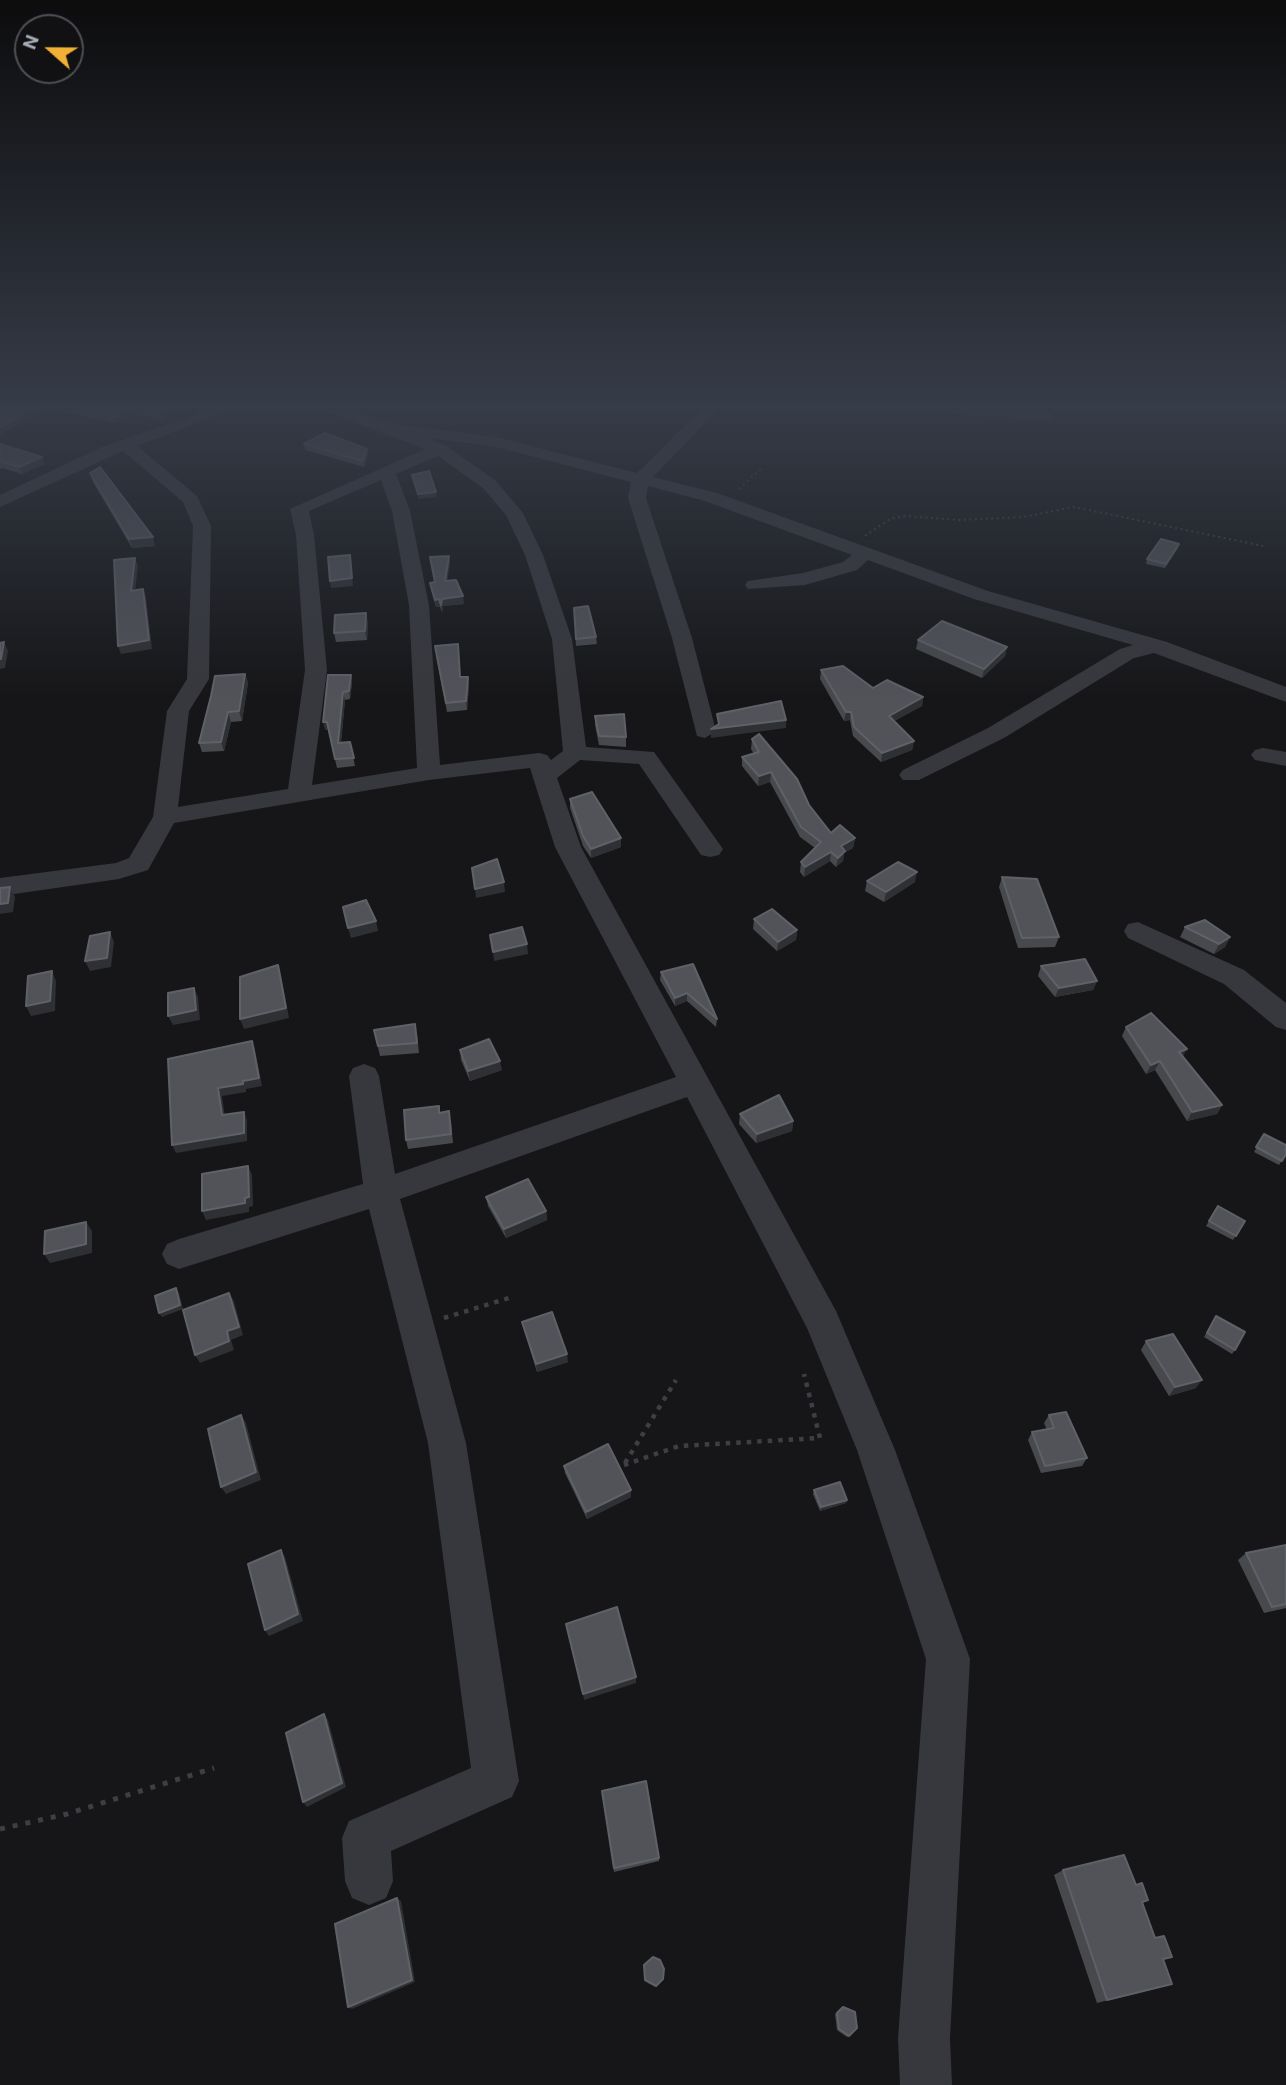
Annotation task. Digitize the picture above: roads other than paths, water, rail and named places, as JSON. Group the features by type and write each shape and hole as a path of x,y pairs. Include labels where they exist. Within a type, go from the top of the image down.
{"street":[{"path":"0,887 119,871 139,864 165,817 178,711 198,679 202,526 194,506"},
{"path":"299,796 316,670 305,535 299,509 305,506"},
{"path":"399,506 419,605 429,773"},
{"path":"508,506 534,555 562,639 575,753"},
{"path":"640,506 682,638 705,731"},
{"path":"735,506 981,595 1160,646 1286,695"},
{"path":"755,585 805,579 850,566 857,552"},
{"path":"1106,637 1160,646"},
{"path":"911,775 996,733 1128,653 1160,646"},
{"path":"544,776 575,753 646,757 710,849"},
{"path":"1263,755 1286,759"},
{"path":"165,817 429,773 539,760 568,847 823,1322 856,1396 948,1659 924,2038 926,2085"},
{"path":"1138,931 1234,977 1286,1019"},
{"path":"364,1076 381,1192 448,1449 496,1782 366,1838 369,1881"},
{"path":"179,1254 381,1192 693,1083"}]}
